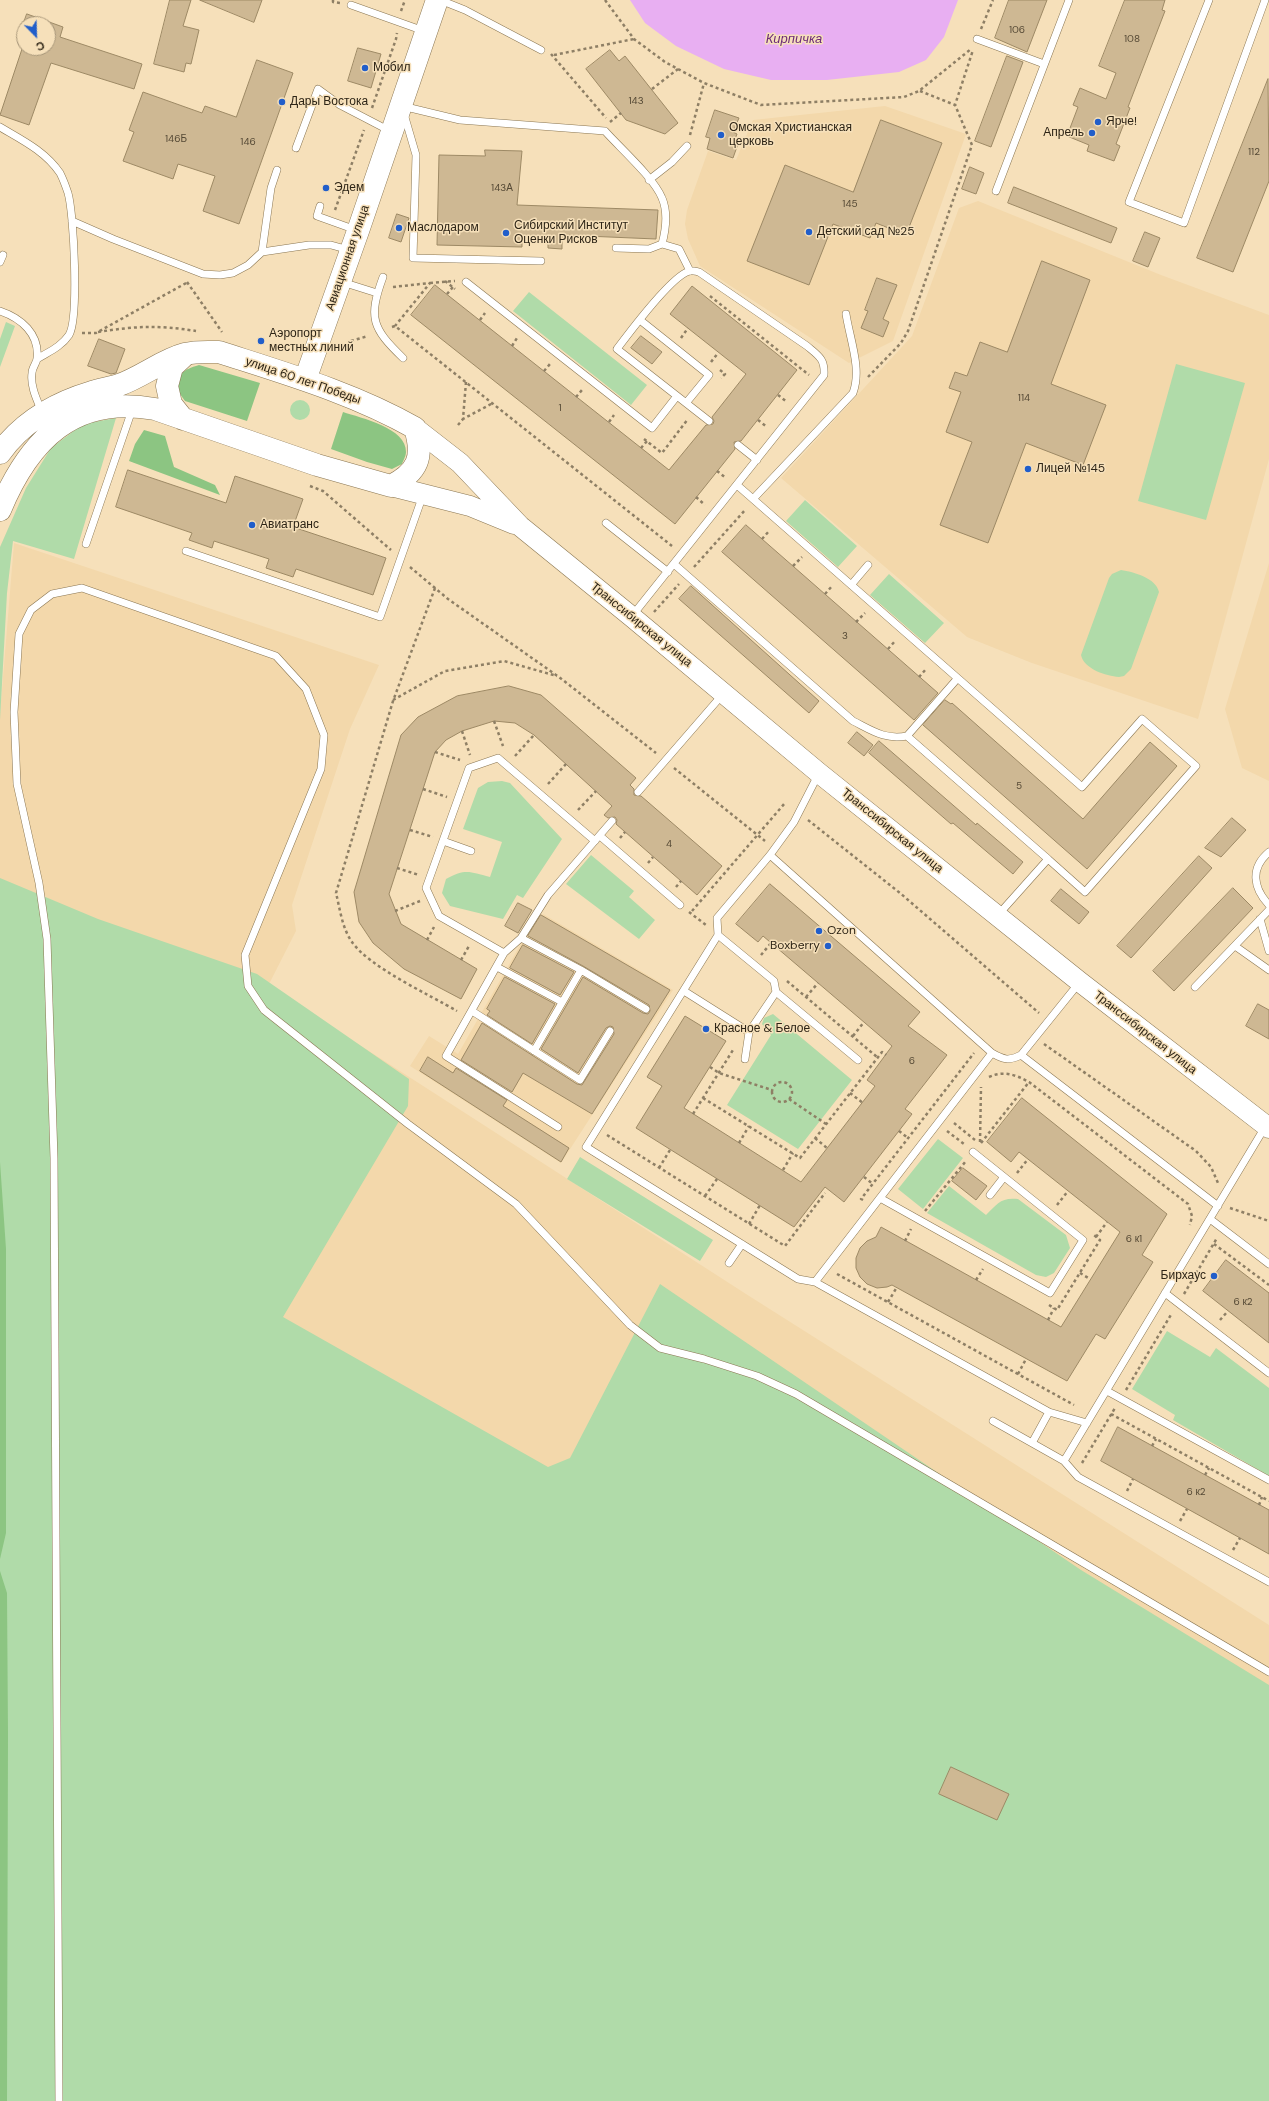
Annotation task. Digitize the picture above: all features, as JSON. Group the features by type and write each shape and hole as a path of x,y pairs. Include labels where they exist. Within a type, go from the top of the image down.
{"main road":[{"name":"Авиационная улица","path":"305,380 437,0"},
{"name":"улица 60 лет Победы","path":"0,454 24,426 42,412 65,401 118,385 169,360 186,354 219,352 342,392 415,428 460,463 520,526"},
{"path":"183,419 171,404 167,386 172,367 186,354"},
{"path":"0,510 19,471 37,446 56,428 78,416 99,409 116,405 133,405 155,409 317,465 470,506 520,526"},
{"path":"391,486 407,478 417,463 420,445 415,428"},
{"name":"Транссибирская улица","path":"520,526 632,616 819,773 1080,982 1268,1127"}],"lane":[{"path":"440,0 465,10 541,50"},
{"path":"996,191 1069,0"},
{"path":"1209,0 1130,202 1184,223 1265,0"},
{"path":"351,4 426,31"},
{"path":"977,39 1044,64"},
{"path":"296,148 318,88 340,105 392,132"},
{"path":"401,106 460,120 605,131 649,180 662,197 665,209 666,230 662,244"},
{"path":"401,106 416,156 413,258 541,261"},
{"path":"0,127 26,142 47,158 60,174 68,194 72,220 76,297 74,315 70,334 61,345 37,359"},
{"path":"649,180 672,162 687,146"},
{"path":"262,252 271,188 277,170"},
{"path":"320,206 317,216 358,230"},
{"path":"72,220 175,264 203,274 220,275 233,273 248,265 262,252 309,245 332,245 351,251"},
{"path":"616,248 650,249 662,244 679,249 690,271"},
{"path":"0,262 2,255"},
{"path":"632,616 824,375 824,365 819,356 807,346 699,272 690,271 682,274 640,320 617,349 708,421"},
{"path":"383,277 374,310 375,326 384,340 403,358"},
{"path":"340,281 378,291"},
{"path":"466,282 652,428 677,396"},
{"path":"0,311 22,322 31,332 36,345 37,359 32,373 33,390 42,412"},
{"path":"753,499 852,394 856,384 857,369 846,314"},
{"path":"640,320 709,375 686,403"},
{"path":"86,544 133,405"},
{"path":"738,445 757,460"},
{"path":"737,485 1082,788 1142,719 1196,766 1085,892 907,736"},
{"path":"186,551 380,617 424,493"},
{"path":"606,523 668,572"},
{"path":"674,564 853,721 879,734 895,738 907,736 958,679"},
{"path":"851,585 868,565"},
{"path":"59,2101 54,1166 47,947 39,883 17,784 14,712 19,634 31,610 52,594 82,588 276,656 306,688 324,736 321,769 245,955 248,986 264,1010 408,1124 516,1204 630,1326 660,1348 704,1359 757,1376 796,1394 1269,1672"},
{"path":"638,792 723,693"},
{"path":"504,953 439,916 426,888 469,768 498,758 680,905"},
{"path":"819,773 794,822 772,852 717,918 718,935 586,1147 798,1279 814,1282 1049,1412 1088,1423"},
{"path":"558,1127 446,1056 504,953 520,938 548,895 612,821"},
{"path":"443,841 471,851"},
{"path":"772,852 992,1053 1002,1059 1011,1060 1021,1055 1080,982"},
{"path":"1269,852 1264,856 1257,870 1255,881 1260,896 1269,905"},
{"path":"998,916 1048,859"},
{"path":"1195,988 1269,910"},
{"path":"1260,919 1269,951"},
{"path":"718,935 774,981 776,992 858,1060"},
{"path":"520,938 581,970 646,1009"},
{"path":"1235,946 1269,970"},
{"path":"497,967 562,1002"},
{"path":"534,1051 581,970"},
{"path":"684,991 750,1032"},
{"path":"745,1059 750,1032 776,992"},
{"path":"472,1011 580,1080 610,1030"},
{"path":"814,1282 992,1053"},
{"path":"1021,1055 1218,1206"},
{"path":"1064,1461 1223,1197 1268,1127"},
{"path":"880,1198 1050,1293 1083,1240 973,1152"},
{"path":"990,1195 1004,1177"},
{"path":"1210,1219 1269,1264"},
{"path":"730,1263 742,1244"},
{"path":"1166,1293 1269,1373"},
{"path":"1106,1391 1269,1480"},
{"path":"1032,1443 1049,1412"},
{"path":"993,1421 1064,1461 1078,1477 1269,1582"}],"path":[{"path":"605,0 634,39 678,69 704,83 761,105 904,97 919,91 974,46 955,105 972,145 908,330 901,343 852,394"},
{"path":"977,39 992,0"},
{"path":"331,221 396,39"},
{"path":"614,128 554,55 634,39"},
{"path":"652,89 678,69"},
{"path":"687,146 704,83"},
{"path":"919,91 955,105"},
{"path":"610,122 621,114"},
{"path":"175,264 224,336 217,335"},
{"path":"96,333 203,274"},
{"path":"378,291 430,283 466,282"},
{"path":"351,341 395,326 430,283"},
{"path":"447,294 453,287"},
{"path":"706,294 809,375"},
{"path":"480,320 485,313"},
{"path":"70,334 96,333 133,326 169,327 204,332"},
{"path":"395,326 682,554"},
{"path":"680,338 688,328"},
{"path":"512,346 518,338"},
{"path":"710,362 718,353"},
{"path":"544,371 550,364"},
{"path":"463,419 466,382"},
{"path":"576,397 582,390"},
{"path":"778,395 787,402"},
{"path":"458,425 463,419 493,404"},
{"path":"609,422 614,415"},
{"path":"758,420 767,427"},
{"path":"641,448 647,441"},
{"path":"717,471 726,478"},
{"path":"310,486 323,491 435,588 559,677 757,835 772,852"},
{"path":"696,497 705,505"},
{"path":"654,613 746,508"},
{"path":"762,539 770,530"},
{"path":"793,566 802,557"},
{"path":"825,594 833,585"},
{"path":"435,588 393,701 336,893 342,921 352,942 367,959 463,1014"},
{"path":"856,622 865,613"},
{"path":"888,649 896,640"},
{"path":"393,701 445,671 504,660 559,677"},
{"path":"920,677 927,668"},
{"path":"494,721 502,745"},
{"path":"462,731 470,756"},
{"path":"515,756 534,735"},
{"path":"435,752 462,760"},
{"path":"548,785 566,764"},
{"path":"423,789 450,797"},
{"path":"578,811 596,791"},
{"path":"690,913 785,803"},
{"path":"806,818 900,893 1049,1021"},
{"path":"410,830 435,838"},
{"path":"619,840 625,832"},
{"path":"647,864 653,857"},
{"path":"397,868 422,876"},
{"path":"675,888 681,881"},
{"path":"395,911 422,900"},
{"path":"680,905 718,935"},
{"path":"427,940 431,933"},
{"path":"754,952 760,957 771,943"},
{"path":"461,960 465,953"},
{"path":"783,977 877,1058"},
{"path":"806,997 818,983"},
{"path":"852,1036 864,1022"},
{"path":"1035,1038 1196,1152 1211,1167 1227,1207 1269,1221"},
{"path":"693,1114 736,1046"},
{"path":"704,1098 800,1158 882,1052 886,1055"},
{"path":"710,1067 719,1073 772,1090"},
{"path":"988,1078 1006,1073 1018,1076 1029,1082 1188,1204 1192,1216 1187,1229"},
{"path":"980,1144 981,1081"},
{"path":"772,1090 779,1082 789,1085 792,1090 789,1100"},
{"path":"905,1240 918,1220 1029,1082"},
{"path":"772,1090 774,1100 784,1102 789,1100"},
{"path":"850,1093 863,1103"},
{"path":"789,1100 826,1124"},
{"path":"950,1120 980,1144"},
{"path":"938,1124 973,1152"},
{"path":"739,1143 749,1126"},
{"path":"597,1129 784,1246 825,1193"},
{"path":"900,1131 908,1138"},
{"path":"814,1138 827,1148"},
{"path":"659,1168 670,1150"},
{"path":"783,1170 793,1153"},
{"path":"1017,1173 1028,1159"},
{"path":"864,1177 873,1184"},
{"path":"705,1196 717,1179"},
{"path":"1056,1205 1068,1191"},
{"path":"749,1224 760,1206"},
{"path":"1096,1237 1107,1222"},
{"path":"1079,1468 1223,1229"},
{"path":"1048,1320 1080,1273 1100,1240"},
{"path":"1214,1244 1269,1285"},
{"path":"976,1280 983,1269"},
{"path":"833,1272 1080,1409"},
{"path":"1080,1273 1090,1279"},
{"path":"888,1302 897,1287"},
{"path":"1223,1317 1228,1311"},
{"path":"1018,1374 1026,1359"},
{"path":"1111,1414 1269,1501"},
{"path":"1152,1446 1156,1439"},
{"path":"1205,1475 1209,1468"},
{"path":"1129,1486 1133,1479"},
{"path":"1259,1505 1262,1497"},
{"path":"1183,1516 1187,1509"},
{"path":"1236,1545 1240,1538"}],"shaded area":[{"name":"Детский сад №25","path":"885,106 966,134 893,341 849,363 700,266 688,239 685,224 687,210 708,151 736,160 753,120"},
{"name":"Лицей №145","path":"978,201 1161,275 1269,315 1269,459 1198,719 1032,663 967,637 781,478 912,336 959,208"},
{"path":"14,543 379,665 350,729 292,905 296,931 268,986 746,1294 1269,1625 1269,2101 15,2101 0,961 0,714"},
{"path":"1269,563 1269,781 1242,768 1225,709"},
{"path":"543,914 673,990 561,1163 410,1066 429,1036 458,1054 519,947"}],"green space":[{"path":"529,292 647,385 631,405 513,311"},
{"path":"6,322 15,326 0,367 0,339"},
{"path":"1176,364 1245,383 1206,520 1138,501"},
{"path":"199,365 260,383 247,421 185,401 177,390 180,376 185,371"},
{"path":"300,400 307,403 310,410 307,417 300,420 293,417 290,410 293,403"},
{"path":"343,412 382,425 399,436 404,444 406,452 402,464 392,469 331,449"},
{"path":"116,418 74,559 13,541 7,593 0,720 0,547 26,488 51,448 83,424"},
{"path":"144,430 165,436 174,467 215,485 220,495 129,461 135,444"},
{"path":"805,500 857,546 838,567 786,521"},
{"path":"1121,570 1144,576 1154,583 1159,592 1131,669 1124,676 1119,677 1096,671 1086,664 1081,655 1109,578 1112,574"},
{"path":"889,574 944,623 925,643 870,595"},
{"path":"502,781 510,783 562,839 523,898 517,895 503,919 450,906 442,893 446,879 458,873 468,872 490,877 502,842 463,829 478,788 488,782"},
{"path":"591,855 634,891 629,897 655,920 639,939 566,884"},
{"path":"0,878 98,919 257,974 409,1079 408,1106 283,1317 548,1467 570,1458 660,1284 1081,1570 1269,1685 1269,2101 0,2101"},
{"path":"773,1014 852,1080 798,1149 727,1105 771,1035 762,1024 764,1018"},
{"path":"938,1139 963,1158 923,1209 898,1189"},
{"path":"580,1157 713,1240 700,1261 567,1179"},
{"path":"0,1162 6,1249 6,1533 0,1559"},
{"path":"949,1186 986,1215 1003,1200 1018,1199 1066,1235 1070,1248 1054,1273 1046,1277 1036,1275 927,1213"},
{"path":"1167,1331 1210,1357 1216,1348 1269,1388 1269,1476 1173,1420 1175,1415 1132,1389"},
{"path":"0,1571 7,1593 7,2101 0,2101"}],"water":[{"name":"Кирпичка","path":"630,0 958,0 944,37 926,60 899,72 827,80 771,80 724,69 676,46 645,23"}],"building":[{"path":"170,0 191,0 183,26 199,30 191,64 186,63 184,72 154,64"},
{"path":"200,0 262,0 254,22"},
{"path":"1009,0 1047,0 1027,52 995,38"},
{"path":"1125,0 1165,0 1162,10 1165,11 1128,107 1130,108 1116,144 1120,146 1114,161 1087,151 1089,145 1067,136 1078,107 1073,105 1080,88 1106,99 1116,73 1099,66"},
{"path":"56,24 63,27 60,37 142,64 134,89 51,63 29,125 0,115 20,56 56,56"},
{"name":"Мобил","path":"358,48 381,54 371,88 348,81"},
{"path":"610,50 619,61 625,56 678,123 665,134 626,120 586,69"},
{"path":"1007,56 1023,62 991,147 975,141"},
{"path":"257,60 293,73 239,224 203,211 215,176 178,164 173,179 123,161 134,132 129,130 143,92 202,113 205,106 236,117"},
{"path":"1268,79 1269,181 1233,272 1197,258"},
{"name":"Омская Христианская церковь","path":"715,110 739,118 733,132 737,134 735,139 739,141 733,158 707,149 710,138 706,137"},
{"path":"881,120 942,143 906,235 876,223 870,238 833,224 809,285 747,261 785,165 853,192"},
{"path":"485,150 522,151 517,205 658,210 656,239 562,235 562,249 548,248 548,243 522,242 522,247 437,245 439,155 485,156"},
{"path":"970,167 984,173 976,194 962,189"},
{"path":"1014,187 1117,228 1111,243 1008,203"},
{"name":"Маслодаром","path":"397,214 409,218 401,242 389,238"},
{"path":"1145,232 1160,238 1148,267 1133,261"},
{"path":"1042,261 1090,280 1051,384 1106,405 1083,465 1026,443 988,543 940,525 972,442 946,432 961,392 949,388 955,372 967,376 980,342 1007,352"},
{"path":"877,278 897,285 883,319 889,322 883,337 861,328 868,311 865,310"},
{"path":"435,285 669,470 706,425 713,424 714,421 712,417 746,374 670,314 692,286 797,370 741,441 734,442 735,449 675,524 411,315"},
{"path":"641,336 662,352 652,364 631,348"},
{"path":"99,339 125,349 116,373 111,374 88,366"},
{"path":"128,470 226,503 235,476 303,499 293,527 386,558 373,595 296,569 293,577 266,568 269,559 214,541 212,548 189,540 192,533 116,507"},
{"path":"746,525 938,693 914,720 722,552"},
{"path":"691,586 819,701 809,713 679,599"},
{"path":"509,686 541,695 636,778 630,785 634,789 634,795 641,796 722,866 697,895 616,824 617,820 615,817 608,818 604,815 612,806 534,735 515,723 494,721 462,731 446,740 435,752 389,894 401,924 477,969 461,999 404,969 373,943 359,922 354,892 401,735 418,717 457,696"},
{"path":"945,700 951,704 952,703 1083,819 1150,742 1177,766 1087,869 923,725"},
{"path":"857,732 873,745 864,756 848,743"},
{"path":"879,741 976,825 977,823 1023,862 1013,874 953,823 951,824 869,753"},
{"path":"1232,818 1246,830 1221,857 1205,848"},
{"path":"1199,856 1212,868 1131,958 1117,946"},
{"path":"770,884 920,1012 908,1026 947,1055 905,1109 912,1114 844,1202 825,1187 794,1227 636,1128 662,1086 647,1077 685,1016 726,1041 684,1108 801,1182 875,1086 867,1080 892,1046 763,936 758,942 736,924"},
{"path":"1233,888 1253,908 1174,991 1153,971"},
{"path":"1061,889 1089,912 1079,924 1051,901"},
{"path":"518,903 532,910 518,933 505,926"},
{"path":"541,915 670,990 592,1114 523,1073 512,1092 461,1060 482,1023 577,1084 582,1085 614,1034 613,1027 610,1026 606,1028 578,1073 541,1049 583,977 643,1013 648,1014 650,1011 649,1005 528,936"},
{"path":"523,945 574,972 560,995 510,968"},
{"path":"505,977 555,1004 532,1044 487,1015 490,1011 487,1009"},
{"path":"1258,1004 1269,1010 1269,1039 1246,1026"},
{"path":"428,1057 453,1073 456,1068 507,1100 503,1106 569,1148 561,1162 420,1071"},
{"path":"1022,1098 1167,1214 1142,1255 1153,1262 1105,1339 1096,1334 1067,1381 892,1285 877,1288 867,1284 860,1277 856,1268 856,1258 860,1248 867,1241 876,1237 881,1227 1061,1327 1120,1232 1019,1152 1011,1162 987,1142"},
{"path":"963,1168 987,1186 976,1200 952,1181"},
{"path":"1226,1260 1269,1293 1269,1343 1203,1291"},
{"path":"1118,1427 1269,1510 1269,1554 1101,1461"},
{"path":"951,1767 1009,1794 997,1820 939,1794"}],"place":[{"name":"Мобил","path":"365,68"},
{"name":"Дары Востока","path":"282,102"},
{"name":"Ярче!","path":"1098,122"},
{"name":"Апрель","path":"1092,133"},
{"name":"Омская Христианская церковь","path":"721,135"},
{"name":"Эдем","path":"326,188"},
{"name":"Маслодаром","path":"399,228"},
{"name":"Детский сад №25","path":"809,232"},
{"name":"Сибирский Институт Оценки Рисков","path":"506,233"},
{"name":"Аэропорт местных линий","path":"261,341"},
{"name":"Лицей №145","path":"1028,469"},
{"name":"Авиатранс","path":"252,525"},
{"name":"Ozon","path":"819,931"},
{"name":"Boxberry","path":"828,946"},
{"name":"Красное & Белое","path":"706,1029"},
{"name":"Бирхаус","path":"1214,1276"}]}
